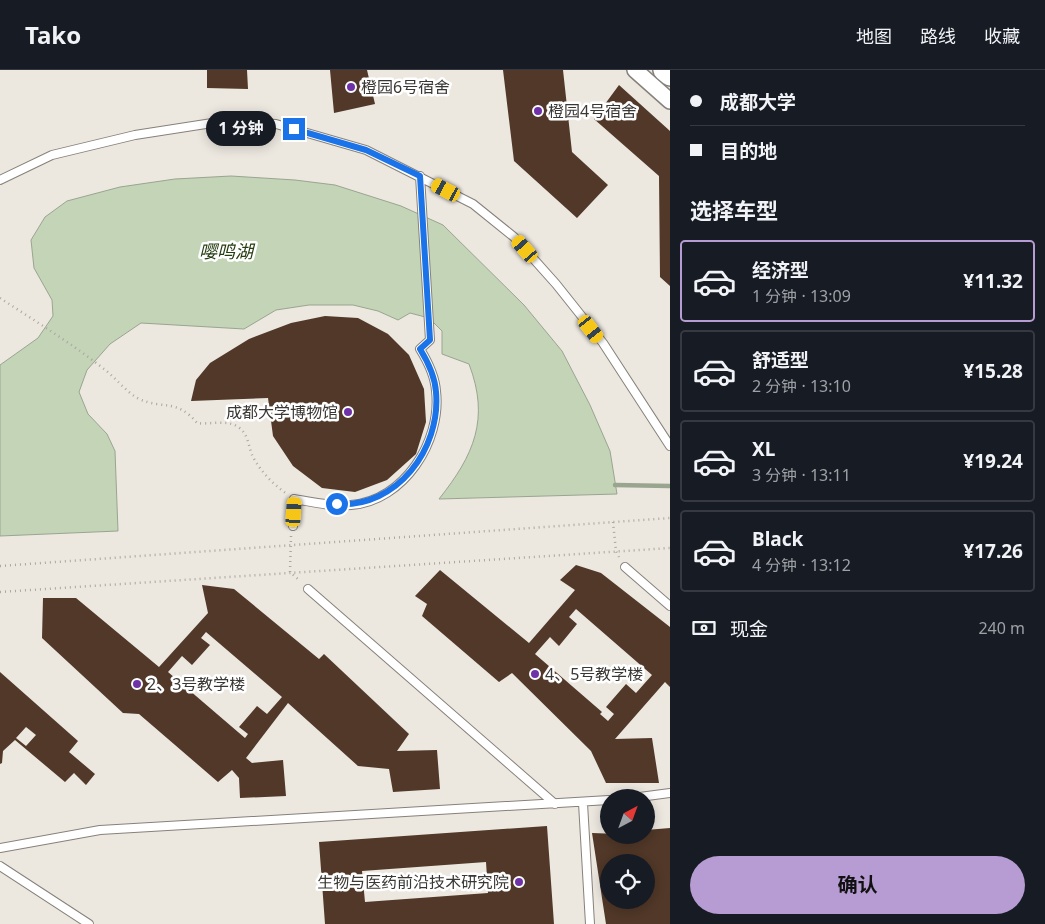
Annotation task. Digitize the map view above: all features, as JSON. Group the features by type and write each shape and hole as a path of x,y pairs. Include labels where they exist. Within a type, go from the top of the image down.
{"main road":[{"path":"664,70 670,75"}],"street":[{"path":"635,70 670,101"}],"lane":[{"path":"0,180 52,155 135,135 225,121 276,124 366,150 473,204 514,237 556,284 603,343 670,446"},
{"path":"293,526 294,499 322,504 352,505 376,499 400,482 419,461 430,441 435,417 436,392 430,367 420,349 430,340 420,176"},
{"path":"625,567 670,606"},
{"path":"308,590 555,804"},
{"path":"655,795 670,793"},
{"path":"0,848 100,830 600,801"},
{"path":"584,803 590,924"},
{"path":"0,866 89,924"}],"path":[{"path":"0,298 104,369 138,398 158,404 176,406 187,411 197,423 222,423 238,426 246,435 252,456 265,476 294,499"},
{"path":"0,566 670,518"},
{"path":"613,522 616,551 625,567"},
{"path":"293,526 290,546 290,572 308,590"},
{"path":"0,592 670,548"}],"water":[{"name":"嘤鸣湖","path":"231,176 295,180 335,185 401,206 443,225 524,305 562,351 590,405 610,451 617,494 439,499 461,467 475,436 478,402 469,364 442,354 442,331 429,318 410,313 398,320 378,311 353,305 309,305 276,310 244,329 141,323 110,344 87,370 79,392 88,414 107,434 115,451 118,531 0,536 0,365 38,338 53,316 52,300 34,268 31,240 45,217 67,201 120,187 175,179"}],"building":[{"path":"207,70 247,70 248,89 207,88"},
{"name":"橙园6号宿舍","path":"330,70 367,70 375,104 334,113"},
{"name":"橙园4号宿舍","path":"503,70 563,70 572,152 608,185 577,218 514,161"},
{"path":"619,85 670,131 670,286 660,277 659,176 594,119"},
{"name":"成都大学博物馆","path":"325,316 358,318 388,334 409,355 424,389 426,422 416,454 387,480 355,492 322,488 293,466 273,436 268,398 191,401 196,380 210,363 249,339 291,323"},
{"name":"4、5号教学楼","path":"576,565 601,573 670,627 670,687 665,682 615,739 652,738 659,783 606,783 591,751 512,673 499,682 422,616 427,604 415,596 440,570 529,643 575,590 560,580","holes":["576,609 652,675 636,693 626,684 606,707 614,714 608,721 600,714 602,712 535,654 550,637 559,646 577,624 569,617"]},
{"name":"2、3号教学楼","path":"202,585 234,589 319,659 324,654 409,734 397,751 437,750 440,789 393,792 389,769 358,766 288,703 246,758 252,763 283,760 286,796 240,798 239,778 232,770 218,782 139,714 123,713 42,638 43,598 76,598 159,667 208,613","holes":["206,632 282,697 267,714 257,706 239,727 248,734 245,738 168,672 182,656 192,665 210,645 201,638"]},
{"path":"0,672 78,741 69,752 95,774 86,785 74,773 65,782 15,740 3,751 2,763 0,764","holes":["26,727 36,735 26,746 16,738"]},
{"name":"生物与医药前沿技术研究院","path":"547,826 554,924 325,924 319,842","holes":["486,862 488,893 365,902 362,871"]},
{"path":"670,828 670,924 606,924 604,909 655,909 655,854 600,854 600,885 592,833 600,833 600,844 655,844 655,829"}],"waterway":[{"path":"615,485 670,486"}],"place":[{"name":"橙园6号宿舍","path":"351,87"},
{"name":"橙园4号宿舍","path":"538,111"},
{"name":"成都大学博物馆","path":"348,412"},
{"name":"4、5号教学楼","path":"535,674"},
{"name":"2、3号教学楼","path":"137,684"},
{"name":"生物与医药前沿技术研究院","path":"519,882"}],"route":[{"path":"294,129 366,150 420,176 430,340 420,349 430,367 436,392 435,417 430,441 419,461 400,482 376,499 352,505 337,504"}]}
